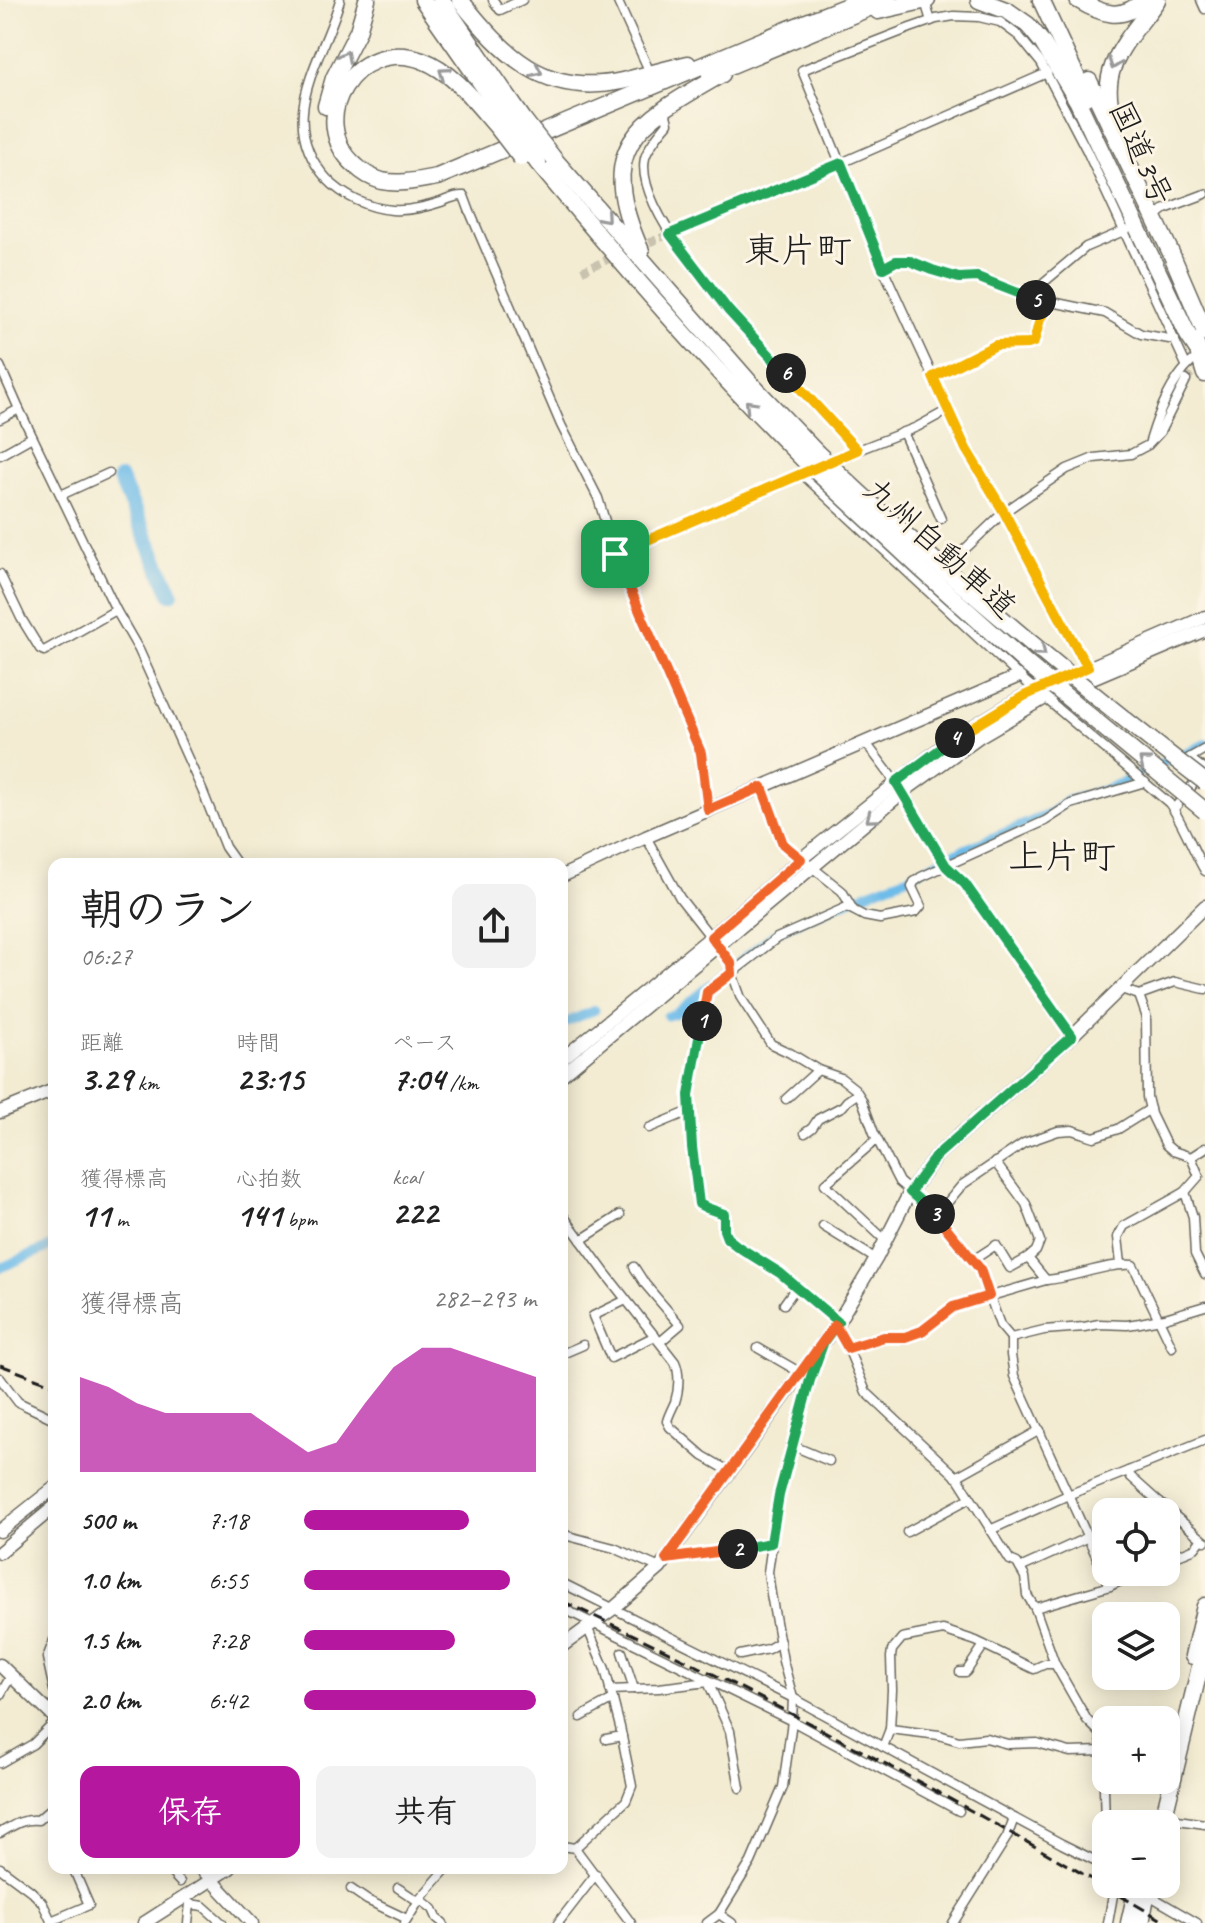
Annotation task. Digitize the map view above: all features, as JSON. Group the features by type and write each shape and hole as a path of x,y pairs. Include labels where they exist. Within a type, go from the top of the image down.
{"highway":[{"path":"367,0 358,31 334,78 325,111 328,145 351,175 377,190 409,192 432,189 493,166 851,8 927,4"},
{"name":"九州自動車道","path":"423,0 540,163 614,254 740,395 910,559 1028,665 1201,809"},
{"name":"九州自動車道","path":"441,0 510,123"},
{"path":"460,0 505,51 537,73 565,82 583,85 623,81 737,58"},
{"path":"834,13 862,0"},
{"path":"658,279 636,239 622,197 623,163 628,147 645,124 737,58 789,29 851,8 888,0"},
{"path":"979,0 1008,11 1028,25 1042,42 1078,102 1109,165 1188,335 1194,357"},
{"name":"国道3号","path":"1041,0 1183,313 1194,357 1205,374"},
{"name":"国道3号","path":"1051,0 1205,332"},
{"path":"1078,0 1097,11 1117,15 1144,0"},
{"path":"1157,0 1114,60 1108,83 1110,108 1171,253"},
{"path":"510,123 437,67 405,56 379,58 357,71 344,86 334,120 342,151 364,173 383,181 408,182 451,172 737,58"},
{"name":"九州自動車道","path":"540,163 658,279 751,384 807,462 932,560 1105,704 1204,777"},
{"path":"1180,1709 1205,1606"},
{"path":"1162,1810 1205,1646"},
{"path":"1129,1923 1139,1898"},
{"path":"1141,1923 1143,1898"}],"street":[{"path":"340,0 333,25 313,69 303,106 304,138 311,155 330,183 373,207 410,209 464,196 561,425 598,498 615,554 701,753 708,810"},
{"path":"493,0 500,10 522,0"},
{"path":"617,0 647,66"},
{"path":"1201,0 1205,9"},
{"path":"927,4 931,21"},
{"path":"1088,667 966,449 883,268 802,70 931,21 954,16 1000,22 1019,36 1047,73 1126,230 1175,340 1194,357 1175,380 1148,445"},
{"path":"670,234 1047,73"},
{"path":"666,115 668,123 655,138 645,159 646,184 670,234 728,310 857,450"},
{"path":"1156,216 1165,209 1205,194"},
{"path":"1032,298 1037,288 1086,247 1126,230"},
{"path":"883,268 904,260 959,278 977,277 1048,306"},
{"path":"933,377 996,345 1034,342 1040,319 1048,306 1057,303 1105,313 1141,334 1175,340"},
{"path":"0,366 116,610 139,650 225,847 233,858"},
{"path":"927,589 948,564 1004,512 1067,469 1094,458 1131,454 1148,445 1160,432 1186,380"},
{"path":"0,419 19,409"},
{"path":"615,554 807,462 857,450 948,410"},
{"path":"903,432 941,519"},
{"path":"0,455 32,437"},
{"path":"807,462 927,589 1019,676 1174,809 1205,871"},
{"path":"61,495 109,473"},
{"path":"0,574 21,618 44,651 116,610"},
{"path":"568,1070 714,941 900,787 949,741 1088,667 1205,617"},
{"path":"1040,694 1205,630"},
{"path":"568,873 1019,676"},
{"path":"866,743 900,787 946,866 965,884 1072,1036"},
{"path":"1174,809 1195,782 1204,777 1189,758 1205,749"},
{"path":"762,787 783,844 842,891 852,908 864,916 880,919 916,912 921,906 912,887 914,882 1045,821 1071,804 1145,782"},
{"path":"646,837 680,898 732,969 741,998 771,1044 849,1083 899,1182 937,1215 980,1269 1000,1325 1011,1338 1014,1376 1092,1548"},
{"path":"568,1642 614,1608 663,1564 837,1324 876,1259 910,1192 936,1156 1072,1036 1205,906"},
{"path":"852,908 847,907 777,938 732,969 707,992 689,1095 699,1204 724,1214 727,1238 797,1286 837,1324 866,1392 956,1477 1010,1560 1017,1563 1025,1577 1027,1595 1035,1608 1055,1664 1092,1725"},
{"path":"568,1054 714,941"},
{"path":"1121,989 1139,995 1175,982 1205,989"},
{"path":"1121,1264 1118,1237 1124,1226 1185,1192 1199,1176 1191,1157 1166,1145 1150,1109 1147,1097 1146,1015 1139,995"},
{"path":"786,1099 818,1070"},
{"path":"0,1112 48,1092"},
{"path":"805,1133 818,1119 843,1106 857,1094"},
{"path":"937,1215 962,1185 1024,1143 1058,1131 1072,1130 1094,1137 1118,1129 1150,1109"},
{"path":"649,1128 690,1111"},
{"path":"877,1139 825,1184 885,1240"},
{"path":"1191,1157 1205,1148"},
{"path":"973,1260 996,1245 1010,1268 1028,1258 1039,1245 1026,1204 995,1162"},
{"path":"1185,1192 1193,1217 1195,1254 1205,1274"},
{"path":"581,1240 620,1215"},
{"path":"568,1222 678,1368 675,1402 667,1421 670,1427 703,1456 729,1471"},
{"path":"823,1226 876,1259"},
{"path":"1028,1258 1046,1280"},
{"path":"848,1348 884,1337 905,1337 922,1331 953,1307 1046,1280 1121,1264 1133,1265 1172,1347"},
{"path":"626,1300 593,1316 611,1358 658,1339 680,1325 634,1267"},
{"path":"784,1304 797,1286"},
{"path":"1011,1338 1044,1330 1099,1324 1127,1325 1205,1306"},
{"path":"707,1923 719,1914 751,1862 783,1787 793,1698 774,1644 768,1572 779,1495 791,1445 824,1341"},
{"path":"568,1351 583,1345"},
{"path":"758,1348 801,1373"},
{"path":"0,1378 18,1402 48,1416"},
{"path":"956,1477 1040,1430"},
{"path":"990,1530 1205,1440"},
{"path":"791,1445 829,1461"},
{"path":"1128,1471 1154,1498"},
{"path":"0,1531 48,1493"},
{"path":"907,1532 970,1498"},
{"path":"0,1552 48,1512"},
{"path":"1180,1520 1203,1540 1195,1548 1180,1554"},
{"path":"568,1536 663,1564 771,1543"},
{"path":"1020,1568 1092,1536"},
{"path":"568,1586 793,1698 1092,1858"},
{"path":"1035,1608 1110,1586"},
{"path":"568,1612 591,1626 792,1721 959,1811"},
{"path":"575,1848 626,1801 632,1786 612,1694 591,1626"},
{"path":"883,1747 890,1729 892,1650 902,1638 943,1630 1034,1669 1055,1664"},
{"path":"740,1655 774,1644"},
{"path":"960,1672 966,1672 984,1645"},
{"path":"622,1652 634,1689"},
{"path":"0,1665 48,1713"},
{"path":"0,1695 11,1676"},
{"path":"581,1717 612,1694 708,1682 730,1731 740,1788"},
{"path":"41,1705 48,1698"},
{"path":"0,1763 33,1744 48,1727"},
{"path":"890,1729 939,1735 959,1741 986,1738 1008,1744 1037,1743 1070,1752 1092,1751"},
{"path":"606,1739 622,1736"},
{"path":"0,1833 21,1821 38,1820 48,1811"},
{"path":"953,1923 1007,1837 1014,1818"},
{"path":"1180,1823 1205,1824"},
{"path":"568,1847 575,1848 631,1923"},
{"path":"0,1868 42,1902 52,1922 89,1905 76,1874"},
{"path":"173,1874 180,1882"},
{"path":"207,1874 250,1922"},
{"path":"144,1923 220,1874"},
{"path":"351,1889 406,1921 442,1874"},
{"path":"558,1923 596,1874"},
{"path":"398,1888 433,1909 443,1923"},
{"path":"1108,1923 1112,1898"},
{"path":"1160,1898 1197,1923"},
{"path":"188,1923 190,1904 203,1906 222,1923"},
{"path":"719,1914 732,1923"}],"waterway":[{"path":"120,479 171,593"},
{"path":"1141,772 1205,744"},
{"path":"667,1016 675,1014 773,934 1049,814 1068,800 1132,778"},
{"path":"568,1021 595,1010"},
{"path":"0,1268 48,1248"}],"tunnel":[{"path":"638,247 670,234"},
{"path":"582,271 618,255"},
{"path":"1186,380 1201,361"}],"railway":[{"path":"0,1365 48,1383"},
{"path":"568,1604 868,1754 1167,1923"}],"district":[{"name":"東片町","path":"798,250"},
{"name":"上片町","path":"1062,856"}],"route":[{"path":"615,554 701,753 708,810 762,787 783,844 801,859 711,937 731,963 732,973 707,992 689,1095 699,1204 724,1214 727,1238 780,1273 838,1322 824,1341 810,1380 779,1495 771,1543 666,1559 835,1325 848,1348 884,1337 905,1337 922,1331 953,1307 989,1296 980,1269 934,1212 910,1192 936,1156 1072,1036 965,884 946,866 896,782 949,741 1024,696 1088,667 966,449 933,377 996,345 1034,342 1040,319 1048,306 977,277 959,278 910,261 896,261 883,268 841,163 670,234 728,310 857,450 615,554"}]}
